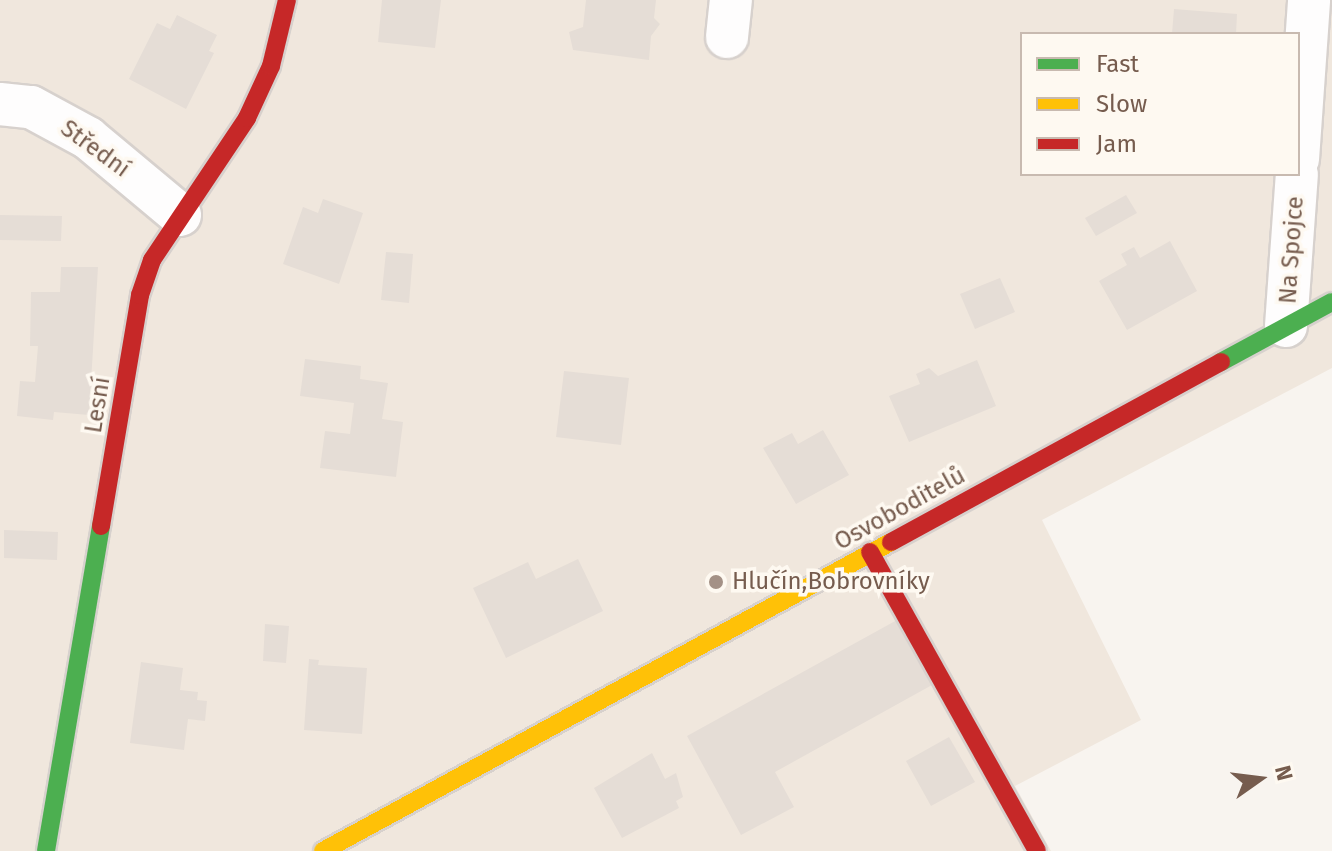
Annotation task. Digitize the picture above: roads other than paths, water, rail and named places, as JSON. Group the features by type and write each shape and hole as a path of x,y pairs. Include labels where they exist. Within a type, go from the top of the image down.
{"street":[{"name":"Lesní","path":"46,851 140,295 152,260 247,118 271,66 287,0"},
{"path":"1300,130 1309,0"},
{"name":"Střední","path":"0,104 31,107 88,138 180,215"},
{"name":"Na Spojce","path":"1286,326 1297,176"},
{"name":"Osvoboditelů","path":"323,851 1332,302"},
{"path":"870,552 1037,851"}],"place":[{"name":"Hlučín,Bobrovníky","path":"716,582"}]}
